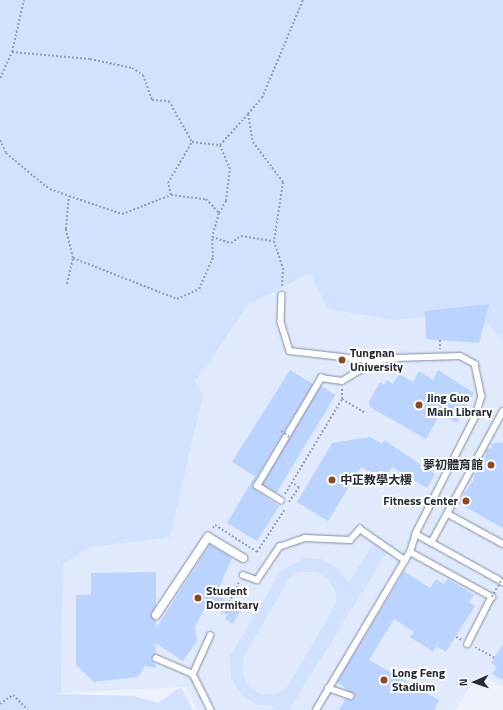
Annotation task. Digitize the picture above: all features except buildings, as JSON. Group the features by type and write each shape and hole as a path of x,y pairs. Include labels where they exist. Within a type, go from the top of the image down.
{"street":[{"path":"156,615 208,537 243,558"}],"lane":[{"path":"282,295 281,322 290,351 375,361 460,356 475,364 482,396 476,416 416,534 410,552 316,710"},
{"path":"281,501 257,486 321,378 342,381 375,361"},
{"path":"431,543 503,411"},
{"path":"448,514 503,544"},
{"path":"243,575 257,580 279,547 305,538 350,540 360,529 405,560"},
{"path":"416,534 503,582"},
{"path":"410,552 492,597 468,644"},
{"path":"193,674 210,636"},
{"path":"156,658 193,674 211,710"},
{"path":"328,688 351,696"}],"path":[{"path":"0,78 12,52 24,0"},
{"path":"220,145 262,98 303,0"},
{"path":"12,52 90,59 132,68 143,75 152,100 169,100 192,142"},
{"path":"248,114 253,142 283,182 274,241 283,268 282,295"},
{"path":"0,140 6,153 41,182 69,196 122,214 171,195 206,199 219,213"},
{"path":"192,142 220,145"},
{"path":"171,195 168,183 192,142"},
{"path":"73,258 177,299 200,289 213,257 212,237 219,213 226,201 230,169 220,145"},
{"path":"67,284 73,258 66,229 69,196"},
{"path":"212,237 230,243 241,236 274,241"},
{"path":"281,501 342,399 342,381"},
{"path":"342,399 365,413"},
{"path":"281,431 291,438"},
{"path":"215,525 257,552 299,487 292,484"},
{"path":"229,602 243,575"},
{"path":"492,597 503,577"},
{"path":"0,704 13,695 28,710"}],"shaded area":[{"path":"0,0 503,0 503,339 474,312 394,320 328,309 310,273 249,304 195,381 203,395 170,537 92,547 63,564 61,693 54,694 134,696 158,703 181,687 193,710 0,710"},
{"name":"Tungnan University","path":"34,151 474,312 503,339 503,687 480,673 454,710 197,710 185,687 61,693 63,564 92,547 169,537 203,395"},
{"path":"373,544 387,552 289,710 272,710 275,706 258,705 245,698 231,679 230,656 281,571 304,558 322,559 338,568 349,583","holes":["299,572 317,572 328,579 335,590 336,604 286,689 275,694 262,694 251,688 243,677 243,658 289,579"]}],"place":[{"name":"Tungnan University","path":"342,360"},
{"name":"Jing Guo Main Library","path":"419,405"},
{"name":"夢初體育館","path":"491,465"},
{"name":"中正教學大樓","path":"332,480"},
{"name":"Fitness Center","path":"466,501"},
{"name":"Student Dormitary","path":"198,598"},
{"name":"Long Feng Stadium","path":"384,680"}]}
